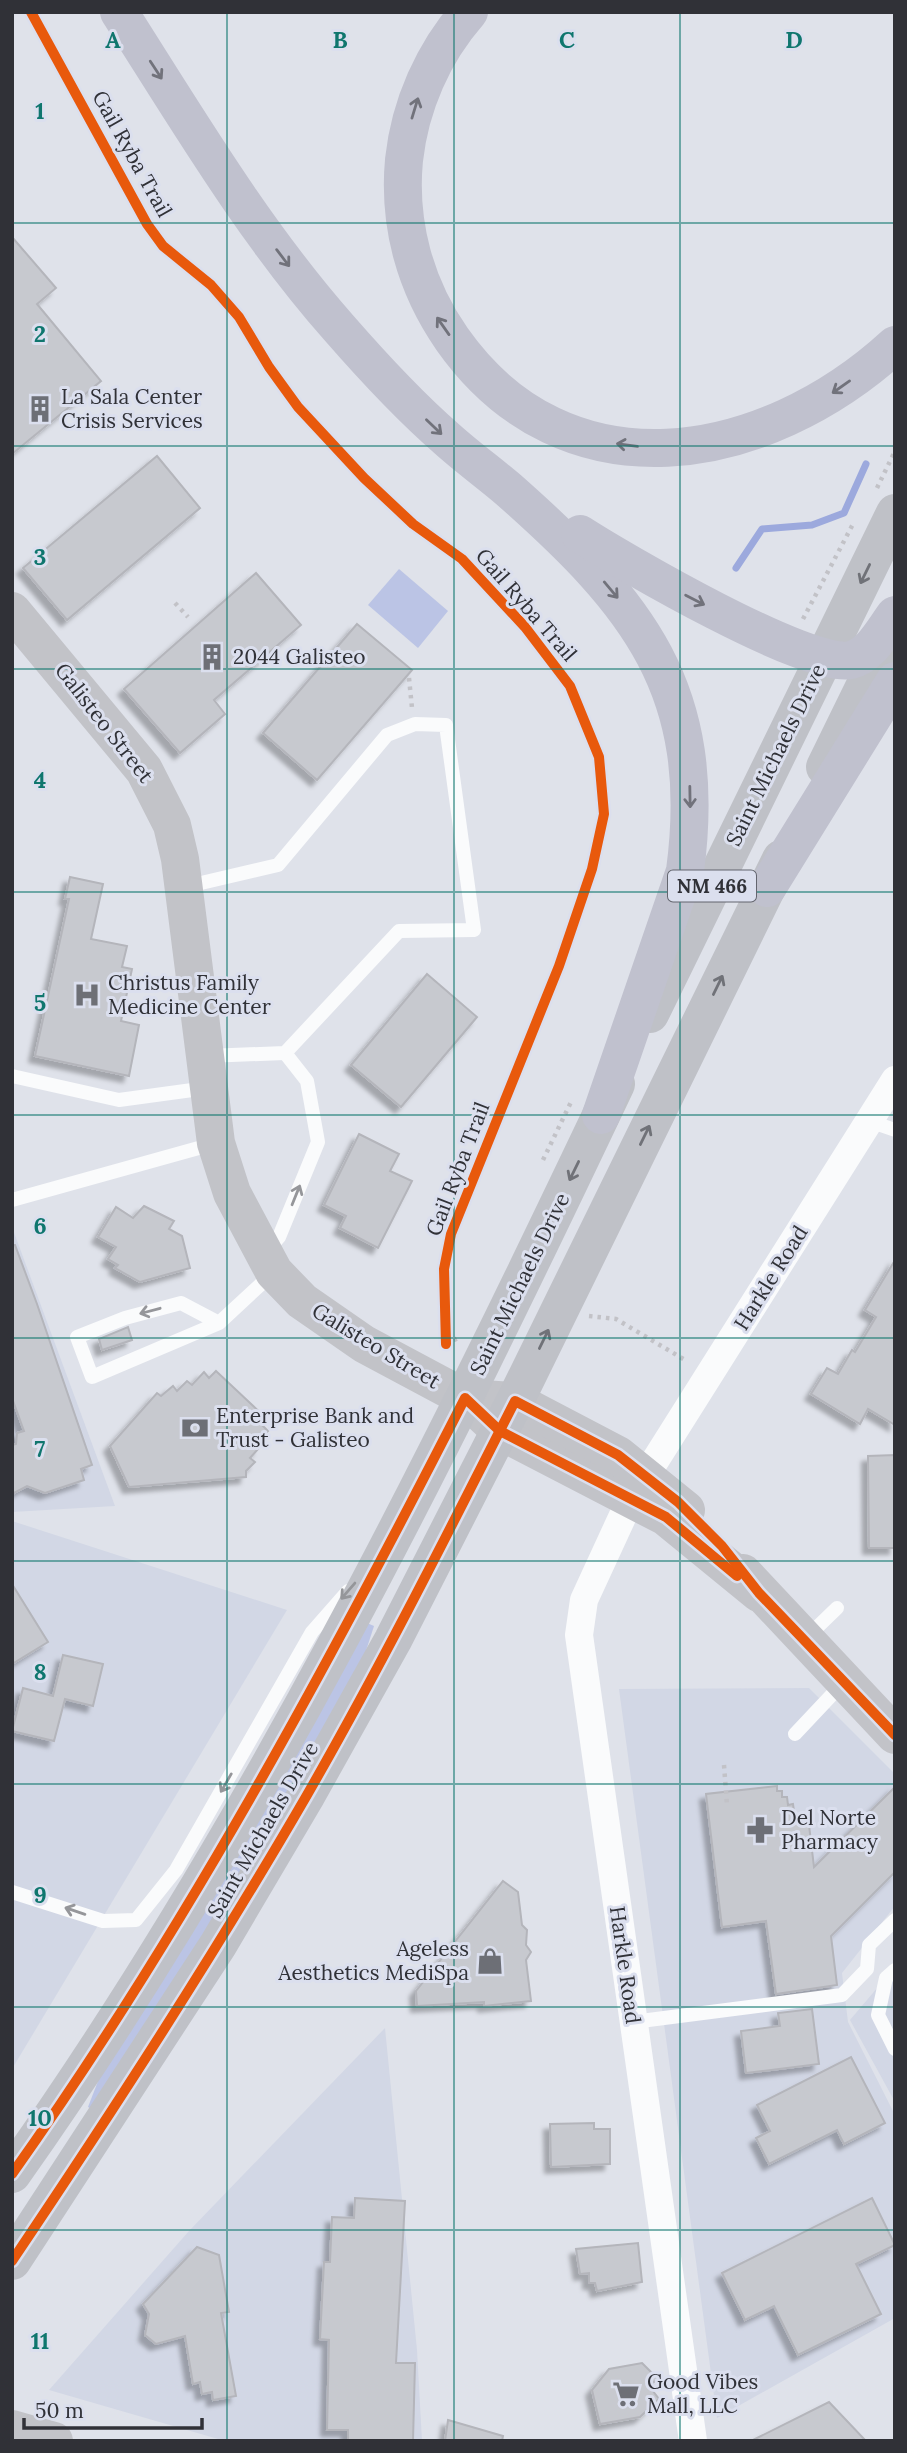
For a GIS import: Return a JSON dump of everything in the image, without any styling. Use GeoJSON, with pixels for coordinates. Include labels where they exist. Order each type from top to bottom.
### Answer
{"type":"FeatureCollection","features":[{"type":"Feature","properties":{"kind":"highway"},"geometry":{"type":"LineString","coordinates":[[119,12],[248,213],[336,326],[413,407],[510,491],[601,578],[627,608],[663,668],[677,705],[686,744],[691,829],[685,871],[588,1106]]}},
{"type":"Feature","properties":{"kind":"highway"},"geometry":{"type":"LineString","coordinates":[[469,12],[443,45],[413,113],[402,176],[403,208],[414,265],[433,312],[470,364],[509,400],[539,419],[601,441],[640,447],[705,446],[780,423],[819,402],[877,362],[895,345]]}},
{"type":"Feature","properties":{"kind":"highway"},"geometry":{"type":"LineString","coordinates":[[510,491],[655,579],[731,618],[823,658],[838,662],[865,653],[895,615]]}},
{"type":"Feature","properties":{"kind":"highway"},"geometry":{"type":"LineString","coordinates":[[767,888],[895,681]]}},
{"type":"Feature","properties":{"kind":"main road","name":"Saint Michaels Drive"},"geometry":{"type":"LineString","coordinates":[[12,2174],[63,2103],[178,1921],[245,1807],[393,1540],[465,1398],[588,1106],[823,658],[895,513]]}},
{"type":"Feature","properties":{"kind":"main road","name":"Saint Michaels Drive"},"geometry":{"type":"LineString","coordinates":[[12,2261],[218,1945],[307,1794],[405,1617],[507,1416],[895,623]]}},
{"type":"Feature","properties":{"kind":"street","name":"Galisteo Street"},"geometry":{"type":"LineString","coordinates":[[12,611],[127,747],[150,780],[172,825],[180,859],[216,1143],[232,1193],[269,1263],[302,1301],[364,1344],[638,1486],[722,1546],[759,1593],[895,1735]]}},
{"type":"Feature","properties":{"kind":"street","name":"Harkle Road"},"geometry":{"type":"LineString","coordinates":[[693,2441],[579,1635],[584,1600],[638,1486],[882,1126],[895,1080]]}},
{"type":"Feature","properties":{"kind":"street"},"geometry":{"type":"LineString","coordinates":[[12,2429],[54,2441]]}},
{"type":"Feature","properties":{"kind":"lane"},"geometry":{"type":"LineString","coordinates":[[12,1076],[119,1100],[205,1072],[285,1053],[399,931],[474,930],[446,725],[415,724],[387,735],[278,866],[183,887]]}},
{"type":"Feature","properties":{"kind":"lane"},"geometry":{"type":"LineString","coordinates":[[219,1323],[181,1303],[77,1337],[92,1377],[219,1323],[269,1263],[317,1142],[307,1081],[285,1053]]}},
{"type":"Feature","properties":{"kind":"lane"},"geometry":{"type":"LineString","coordinates":[[12,1200],[216,1143]]}},
{"type":"Feature","properties":{"kind":"lane"},"geometry":{"type":"LineString","coordinates":[[12,1892],[103,1921],[136,1920],[176,1870],[312,1632],[393,1540]]}},
{"type":"Feature","properties":{"kind":"lane"},"geometry":{"type":"LineString","coordinates":[[803,1640],[837,1608]]}},
{"type":"Feature","properties":{"kind":"lane"},"geometry":{"type":"LineString","coordinates":[[795,1734],[844,1682]]}},
{"type":"Feature","properties":{"kind":"lane"},"geometry":{"type":"LineString","coordinates":[[633,2022],[842,1995],[867,1969],[869,1945],[895,1920]]}},
{"type":"Feature","properties":{"kind":"lane"},"geometry":{"type":"LineString","coordinates":[[895,1970],[886,1978],[877,2015],[895,2049]]}},
{"type":"Feature","properties":{"kind":"path"},"geometry":{"type":"LineString","coordinates":[[175,603],[188,618]]}},
{"type":"Feature","properties":{"kind":"path"},"geometry":{"type":"LineString","coordinates":[[409,678],[411,694]]}},
{"type":"Feature","properties":{"kind":"path"},"geometry":{"type":"LineString","coordinates":[[538,1170],[556,1126],[588,1106]]}},
{"type":"Feature","properties":{"kind":"path"},"geometry":{"type":"LineString","coordinates":[[588,1315],[616,1320],[685,1360]]}},
{"type":"Feature","properties":{"kind":"path"},"geometry":{"type":"LineString","coordinates":[[446,1331],[446,1344],[458,1339],[463,1330]]}},
{"type":"Feature","properties":{"kind":"path"},"geometry":{"type":"LineString","coordinates":[[724,1765],[727,1805]]}},
{"type":"Feature","properties":{"kind":"shaded area"},"geometry":{"type":"Polygon","coordinates":[[[399,569],[448,611],[418,648],[368,605],[399,569]]]}},
{"type":"Feature","properties":{"kind":"shaded area"},"geometry":{"type":"Polygon","coordinates":[[[12,1227],[115,1506],[12,1512],[12,1227]]]}},
{"type":"Feature","properties":{"kind":"shaded area"},"geometry":{"type":"Polygon","coordinates":[[[12,1521],[287,1610],[12,2069],[12,1521]]]}},
{"type":"Feature","properties":{"kind":"shaded area"},"geometry":{"type":"Polygon","coordinates":[[[367,1623],[374,1626],[364,1657],[191,1959],[95,2111],[88,2107],[100,2076],[367,1623]]]}},
{"type":"Feature","properties":{"kind":"shaded area"},"geometry":{"type":"Polygon","coordinates":[[[809,1688],[895,1774],[895,1906],[842,1973],[848,2022],[895,2115],[895,2318],[717,2418],[619,1689],[809,1688]]]}},
{"type":"Feature","properties":{"kind":"shaded area"},"geometry":{"type":"Polygon","coordinates":[[[895,1967],[895,2102],[850,2020],[895,1967]]]}},
{"type":"Feature","properties":{"kind":"shaded area"},"geometry":{"type":"Polygon","coordinates":[[[385,2028],[417,2350],[422,2441],[225,2441],[49,2390],[189,2231],[385,2028]]]}},
{"type":"Feature","properties":{"kind":"building","name":"La Sala Center Crisis Services"},"geometry":{"type":"Polygon","coordinates":[[[12,237],[56,288],[37,304],[101,381],[12,454],[12,237]]]}},
{"type":"Feature","properties":{"kind":"building"},"geometry":{"type":"Polygon","coordinates":[[[157,456],[200,508],[67,620],[23,568],[157,456]]]}},
{"type":"Feature","properties":{"kind":"building","name":"2044 Galisteo"},"geometry":{"type":"Polygon","coordinates":[[[256,573],[301,625],[214,700],[225,714],[180,753],[124,689],[256,573]]]}},
{"type":"Feature","properties":{"kind":"building"},"geometry":{"type":"Polygon","coordinates":[[[357,624],[412,670],[317,780],[263,733],[357,624]]]}},
{"type":"Feature","properties":{"kind":"building","name":"Christus Family Medicine Center"},"geometry":{"type":"Polygon","coordinates":[[[70,877],[103,884],[91,939],[127,946],[122,967],[132,969],[121,1021],[139,1025],[129,1076],[35,1056],[69,899],[65,899],[70,877]]]}},
{"type":"Feature","properties":{"kind":"building"},"geometry":{"type":"Polygon","coordinates":[[[427,974],[477,1017],[401,1107],[351,1065],[427,974]]]}},
{"type":"Feature","properties":{"kind":"building"},"geometry":{"type":"Polygon","coordinates":[[[359,1134],[399,1154],[390,1171],[412,1181],[378,1248],[340,1228],[346,1216],[324,1205],[359,1134]]]}},
{"type":"Feature","properties":{"kind":"building"},"geometry":{"type":"Polygon","coordinates":[[[144,1206],[174,1221],[169,1229],[182,1236],[190,1268],[140,1282],[115,1268],[118,1265],[108,1259],[116,1247],[98,1237],[116,1207],[133,1218],[144,1206]]]}},
{"type":"Feature","properties":{"kind":"building"},"geometry":{"type":"Polygon","coordinates":[[[12,1245],[15,1245],[37,1304],[92,1465],[81,1469],[84,1480],[45,1493],[27,1486],[12,1494],[12,1445],[16,1444],[17,1433],[24,1431],[12,1398],[12,1245]]]}},
{"type":"Feature","properties":{"kind":"building"},"geometry":{"type":"Polygon","coordinates":[[[895,1260],[895,1425],[868,1409],[860,1424],[811,1394],[827,1368],[838,1374],[852,1350],[855,1352],[876,1317],[865,1310],[895,1260]]]}},
{"type":"Feature","properties":{"kind":"building"},"geometry":{"type":"Polygon","coordinates":[[[128,1327],[132,1340],[102,1350],[99,1339],[128,1327]]]}},
{"type":"Feature","properties":{"kind":"building","name":"Enterprise Bank and Trust - Galisteo"},"geometry":{"type":"Polygon","coordinates":[[[216,1371],[266,1418],[262,1425],[268,1431],[255,1445],[259,1448],[250,1458],[255,1462],[246,1471],[246,1477],[129,1487],[110,1446],[157,1393],[161,1396],[173,1386],[177,1391],[187,1381],[192,1385],[204,1372],[209,1378],[216,1371]]]}},
{"type":"Feature","properties":{"kind":"building"},"geometry":{"type":"Polygon","coordinates":[[[895,1455],[895,1548],[869,1548],[868,1456],[895,1455]]]}},
{"type":"Feature","properties":{"kind":"building"},"geometry":{"type":"Polygon","coordinates":[[[12,1584],[48,1642],[12,1664],[12,1584]]]}},
{"type":"Feature","properties":{"kind":"building"},"geometry":{"type":"Polygon","coordinates":[[[63,1655],[103,1664],[93,1706],[65,1699],[54,1741],[12,1731],[23,1688],[53,1696],[63,1655]]]}},
{"type":"Feature","properties":{"kind":"building"},"geometry":{"type":"Polygon","coordinates":[[[777,1786],[777,1791],[782,1791],[782,1797],[787,1797],[788,1805],[793,1804],[795,1819],[800,1819],[800,1826],[809,1825],[814,1867],[895,1787],[895,1872],[831,1936],[837,1985],[776,1994],[766,1921],[722,1927],[706,1794],[777,1786]]]}},
{"type":"Feature","properties":{"kind":"building"},"geometry":{"type":"Polygon","coordinates":[[[503,1881],[518,1892],[522,1925],[527,1930],[526,1945],[531,1952],[526,1960],[531,2001],[484,2006],[484,2002],[417,2006],[416,1991],[503,1881]]]}},
{"type":"Feature","properties":{"kind":"building"},"geometry":{"type":"Polygon","coordinates":[[[812,2009],[819,2064],[746,2073],[741,2031],[780,2026],[778,2013],[812,2009]]]}},
{"type":"Feature","properties":{"kind":"building"},"geometry":{"type":"Polygon","coordinates":[[[851,2057],[885,2123],[844,2144],[837,2130],[769,2164],[756,2138],[770,2131],[757,2105],[851,2057]]]}},
{"type":"Feature","properties":{"kind":"building"},"geometry":{"type":"Polygon","coordinates":[[[594,2123],[594,2129],[610,2129],[610,2164],[551,2167],[550,2124],[594,2123]]]}},
{"type":"Feature","properties":{"kind":"building"},"geometry":{"type":"Polygon","coordinates":[[[355,2198],[405,2201],[396,2363],[415,2363],[413,2441],[348,2441],[348,2430],[327,2430],[329,2340],[320,2339],[324,2262],[330,2262],[332,2217],[354,2218],[355,2198]]]}},
{"type":"Feature","properties":{"kind":"building"},"geometry":{"type":"Polygon","coordinates":[[[872,2198],[895,2245],[856,2264],[881,2314],[798,2355],[774,2306],[745,2320],[722,2273],[872,2198]]]}},
{"type":"Feature","properties":{"kind":"building"},"geometry":{"type":"Polygon","coordinates":[[[638,2243],[642,2282],[597,2291],[595,2283],[589,2283],[589,2273],[580,2274],[576,2249],[638,2243]]]}},
{"type":"Feature","properties":{"kind":"building"},"geometry":{"type":"Polygon","coordinates":[[[197,2247],[219,2255],[229,2312],[221,2313],[236,2396],[213,2400],[212,2392],[202,2394],[200,2382],[193,2384],[185,2336],[156,2344],[145,2335],[149,2314],[143,2304],[197,2247]]]}},
{"type":"Feature","properties":{"kind":"building"},"geometry":{"type":"Polygon","coordinates":[[[642,2363],[658,2379],[649,2386],[659,2399],[640,2417],[600,2424],[592,2390],[609,2369],[642,2363]]]}},
{"type":"Feature","properties":{"kind":"building"},"geometry":{"type":"Polygon","coordinates":[[[829,2402],[866,2441],[751,2441],[829,2402]]]}},
{"type":"Feature","properties":{"kind":"building"},"geometry":{"type":"Polygon","coordinates":[[[448,2420],[503,2436],[502,2441],[445,2441],[448,2420]]]}},
{"type":"Feature","properties":{"kind":"waterway"},"geometry":{"type":"LineString","coordinates":[[736,568],[762,529],[812,525],[844,513],[866,464]]}},
{"type":"Feature","properties":{"kind":"cycle path","name":"Gail Ryba Trail"},"geometry":{"type":"LineString","coordinates":[[31,12],[147,224],[163,246],[211,285],[239,317],[269,367],[298,407],[364,478],[413,524],[462,559],[525,627],[570,686],[599,757],[604,814],[592,869],[559,966],[451,1234],[444,1269],[446,1344]]}},
{"type":"Feature","properties":{"kind":"cycle path"},"geometry":{"type":"LineString","coordinates":[[12,2174],[137,1987],[253,1794],[308,1696],[465,1398],[500,1431],[666,1517],[737,1576]]}},
{"type":"Feature","properties":{"kind":"cycle path"},"geometry":{"type":"LineString","coordinates":[[12,2261],[164,2030],[307,1795],[388,1648],[515,1401],[618,1455],[678,1502],[722,1546],[759,1593],[895,1735]]}},
{"type":"Feature","properties":{"kind":"place","name":"La Sala Center Crisis Services"},"geometry":{"type":"Point","coordinates":[40,409]}},
{"type":"Feature","properties":{"kind":"place","name":"2044 Galisteo"},"geometry":{"type":"Point","coordinates":[212,657]}},
{"type":"Feature","properties":{"kind":"place","name":"Christus Family Medicine Center"},"geometry":{"type":"Point","coordinates":[87,995]}},
{"type":"Feature","properties":{"kind":"place","name":"Enterprise Bank and Trust - Galisteo"},"geometry":{"type":"Point","coordinates":[195,1428]}},
{"type":"Feature","properties":{"kind":"place","name":"Del Norte Pharmacy"},"geometry":{"type":"Point","coordinates":[760,1830]}},
{"type":"Feature","properties":{"kind":"place","name":"Ageless Aesthetics MediSpa"},"geometry":{"type":"Point","coordinates":[490,1961]}},
{"type":"Feature","properties":{"kind":"place","name":"Good Vibes Mall, LLC"},"geometry":{"type":"Point","coordinates":[626,2394]}}]}
